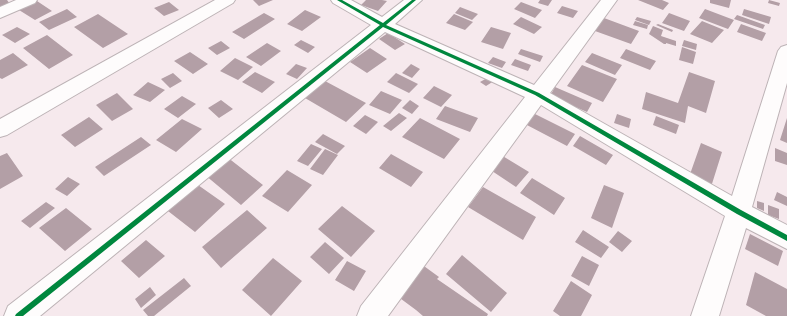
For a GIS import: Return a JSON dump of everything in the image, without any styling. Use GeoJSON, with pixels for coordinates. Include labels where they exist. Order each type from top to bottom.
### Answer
{"type":"FeatureCollection","features":[{"type":"Feature","properties":{"kind":"street"},"geometry":{"type":"LineString","coordinates":[[0,13],[29,0]]}},
{"type":"Feature","properties":{"kind":"street"},"geometry":{"type":"LineString","coordinates":[[0,129],[227,0]]}},
{"type":"Feature","properties":{"kind":"street"},"geometry":{"type":"LineString","coordinates":[[339,0],[382,25],[537,94],[739,212],[787,238]]}},
{"type":"Feature","properties":{"kind":"street"},"geometry":{"type":"LineString","coordinates":[[18,316],[414,0]]}},
{"type":"Feature","properties":{"kind":"street"},"geometry":{"type":"LineString","coordinates":[[371,316],[609,0]]}},
{"type":"Feature","properties":{"kind":"street"},"geometry":{"type":"LineString","coordinates":[[705,316],[739,212],[787,51]]}},
{"type":"Feature","properties":{"kind":"building"},"geometry":{"type":"Polygon","coordinates":[[[0,0],[7,0],[10,4],[0,7],[0,0]]]}},
{"type":"Feature","properties":{"kind":"building"},"geometry":{"type":"Polygon","coordinates":[[[253,0],[273,0],[259,6],[253,0]]]}},
{"type":"Feature","properties":{"kind":"building"},"geometry":{"type":"Polygon","coordinates":[[[366,0],[387,1],[378,11],[361,5],[366,0]]]}},
{"type":"Feature","properties":{"kind":"building"},"geometry":{"type":"Polygon","coordinates":[[[540,0],[552,0],[548,6],[538,3],[540,0]]]}},
{"type":"Feature","properties":{"kind":"building"},"geometry":{"type":"Polygon","coordinates":[[[638,0],[662,0],[669,3],[663,10],[638,0]]]}},
{"type":"Feature","properties":{"kind":"building"},"geometry":{"type":"Polygon","coordinates":[[[710,0],[731,0],[729,8],[710,3],[710,0]]]}},
{"type":"Feature","properties":{"kind":"building"},"geometry":{"type":"Polygon","coordinates":[[[769,0],[780,3],[779,6],[768,3],[769,0]]]}},
{"type":"Feature","properties":{"kind":"building"},"geometry":{"type":"Polygon","coordinates":[[[37,1],[52,11],[35,20],[19,10],[37,1]]]}},
{"type":"Feature","properties":{"kind":"building"},"geometry":{"type":"Polygon","coordinates":[[[169,2],[179,10],[164,16],[154,8],[169,2]]]}},
{"type":"Feature","properties":{"kind":"building"},"geometry":{"type":"Polygon","coordinates":[[[521,2],[542,10],[535,18],[514,9],[521,2]]]}},
{"type":"Feature","properties":{"kind":"building"},"geometry":{"type":"Polygon","coordinates":[[[562,6],[578,11],[573,18],[557,13],[562,6]]]}},
{"type":"Feature","properties":{"kind":"building"},"geometry":{"type":"Polygon","coordinates":[[[460,7],[478,14],[472,20],[455,13],[460,7]]]}},
{"type":"Feature","properties":{"kind":"building"},"geometry":{"type":"Polygon","coordinates":[[[67,9],[77,17],[49,30],[39,22],[67,9]]]}},
{"type":"Feature","properties":{"kind":"building"},"geometry":{"type":"Polygon","coordinates":[[[705,9],[734,20],[728,29],[699,18],[705,9]]]}},
{"type":"Feature","properties":{"kind":"building"},"geometry":{"type":"Polygon","coordinates":[[[744,9],[771,17],[769,24],[742,15],[744,9]]]}},
{"type":"Feature","properties":{"kind":"building"},"geometry":{"type":"Polygon","coordinates":[[[305,10],[321,17],[302,31],[287,24],[305,10]]]}},
{"type":"Feature","properties":{"kind":"building"},"geometry":{"type":"Polygon","coordinates":[[[264,13],[275,19],[244,39],[232,32],[264,13]]]}},
{"type":"Feature","properties":{"kind":"building"},"geometry":{"type":"Polygon","coordinates":[[[669,13],[690,21],[684,31],[662,23],[669,13]]]}},
{"type":"Feature","properties":{"kind":"building"},"geometry":{"type":"Polygon","coordinates":[[[98,14],[128,34],[103,48],[74,27],[98,14]]]}},
{"type":"Feature","properties":{"kind":"building"},"geometry":{"type":"Polygon","coordinates":[[[454,14],[473,22],[465,30],[446,23],[454,14]]]}},
{"type":"Feature","properties":{"kind":"building"},"geometry":{"type":"Polygon","coordinates":[[[737,15],[765,25],[763,29],[734,19],[737,15]]]}},
{"type":"Feature","properties":{"kind":"building"},"geometry":{"type":"Polygon","coordinates":[[[521,17],[542,27],[534,34],[513,24],[521,17]]]}},
{"type":"Feature","properties":{"kind":"building"},"geometry":{"type":"Polygon","coordinates":[[[637,17],[651,21],[649,25],[635,20],[637,17]]]}},
{"type":"Feature","properties":{"kind":"building"},"geometry":{"type":"Polygon","coordinates":[[[604,18],[639,31],[631,44],[595,31],[604,18]]]}},
{"type":"Feature","properties":{"kind":"building"},"geometry":{"type":"Polygon","coordinates":[[[635,21],[648,25],[647,29],[633,25],[635,21]]]}},
{"type":"Feature","properties":{"kind":"building"},"geometry":{"type":"Polygon","coordinates":[[[702,21],[724,30],[712,43],[690,34],[702,21]]]}},
{"type":"Feature","properties":{"kind":"building"},"geometry":{"type":"Polygon","coordinates":[[[658,24],[673,30],[672,32],[656,25],[658,24]]]}},
{"type":"Feature","properties":{"kind":"building"},"geometry":{"type":"Polygon","coordinates":[[[741,24],[766,33],[762,41],[737,32],[741,24]]]}},
{"type":"Feature","properties":{"kind":"building"},"geometry":{"type":"Polygon","coordinates":[[[653,26],[663,30],[661,36],[676,41],[676,46],[666,43],[664,44],[649,34],[653,26]]]}},
{"type":"Feature","properties":{"kind":"building"},"geometry":{"type":"Polygon","coordinates":[[[17,27],[30,34],[15,43],[2,35],[17,27]]]}},
{"type":"Feature","properties":{"kind":"building"},"geometry":{"type":"Polygon","coordinates":[[[491,27],[511,33],[503,49],[481,42],[491,27]]]}},
{"type":"Feature","properties":{"kind":"building"},"geometry":{"type":"Polygon","coordinates":[[[388,33],[405,44],[395,50],[379,39],[388,33]]]}},
{"type":"Feature","properties":{"kind":"building"},"geometry":{"type":"Polygon","coordinates":[[[47,35],[73,55],[49,69],[23,48],[47,35]]]}},
{"type":"Feature","properties":{"kind":"building"},"geometry":{"type":"Polygon","coordinates":[[[301,40],[315,47],[308,53],[294,45],[301,40]]]}},
{"type":"Feature","properties":{"kind":"building"},"geometry":{"type":"Polygon","coordinates":[[[684,40],[697,44],[696,50],[682,46],[684,40]]]}},
{"type":"Feature","properties":{"kind":"building"},"geometry":{"type":"Polygon","coordinates":[[[221,41],[230,48],[217,55],[208,48],[221,41]]]}},
{"type":"Feature","properties":{"kind":"building"},"geometry":{"type":"Polygon","coordinates":[[[267,43],[281,51],[261,66],[246,57],[267,43]]]}},
{"type":"Feature","properties":{"kind":"building"},"geometry":{"type":"Polygon","coordinates":[[[682,47],[696,52],[693,64],[679,60],[682,47]]]}},
{"type":"Feature","properties":{"kind":"building"},"geometry":{"type":"Polygon","coordinates":[[[370,48],[387,59],[367,73],[350,62],[370,48]]]}},
{"type":"Feature","properties":{"kind":"building"},"geometry":{"type":"Polygon","coordinates":[[[521,49],[543,56],[540,62],[518,54],[521,49]]]}},
{"type":"Feature","properties":{"kind":"building"},"geometry":{"type":"Polygon","coordinates":[[[626,49],[656,61],[650,70],[620,58],[626,49]]]}},
{"type":"Feature","properties":{"kind":"building"},"geometry":{"type":"Polygon","coordinates":[[[190,52],[208,64],[193,74],[174,61],[190,52]]]}},
{"type":"Feature","properties":{"kind":"building"},"geometry":{"type":"Polygon","coordinates":[[[13,53],[28,65],[2,79],[0,78],[0,60],[13,53]]]}},
{"type":"Feature","properties":{"kind":"building"},"geometry":{"type":"Polygon","coordinates":[[[592,53],[622,65],[615,75],[585,62],[592,53]]]}},
{"type":"Feature","properties":{"kind":"building"},"geometry":{"type":"Polygon","coordinates":[[[493,57],[506,62],[502,68],[488,63],[493,57]]]}},
{"type":"Feature","properties":{"kind":"building"},"geometry":{"type":"Polygon","coordinates":[[[235,58],[253,67],[238,80],[220,71],[235,58]]]}},
{"type":"Feature","properties":{"kind":"building"},"geometry":{"type":"Polygon","coordinates":[[[515,59],[531,65],[528,71],[511,65],[515,59]]]}},
{"type":"Feature","properties":{"kind":"building"},"geometry":{"type":"Polygon","coordinates":[[[296,64],[307,68],[297,79],[286,74],[296,64]]]}},
{"type":"Feature","properties":{"kind":"building"},"geometry":{"type":"Polygon","coordinates":[[[411,64],[420,69],[412,78],[402,73],[411,64]]]}},
{"type":"Feature","properties":{"kind":"building"},"geometry":{"type":"Polygon","coordinates":[[[582,65],[617,79],[603,102],[567,86],[582,65]]]}},
{"type":"Feature","properties":{"kind":"building"},"geometry":{"type":"Polygon","coordinates":[[[255,72],[275,82],[262,93],[242,82],[255,72]]]}},
{"type":"Feature","properties":{"kind":"building"},"geometry":{"type":"Polygon","coordinates":[[[689,72],[715,81],[706,113],[688,106],[685,123],[642,109],[646,92],[678,103],[689,72]]]}},
{"type":"Feature","properties":{"kind":"building"},"geometry":{"type":"Polygon","coordinates":[[[173,73],[182,81],[170,88],[161,79],[173,73]]]}},
{"type":"Feature","properties":{"kind":"building"},"geometry":{"type":"Polygon","coordinates":[[[396,73],[418,84],[409,93],[387,82],[396,73]]]}},
{"type":"Feature","properties":{"kind":"building"},"geometry":{"type":"Polygon","coordinates":[[[489,77],[494,81],[486,86],[480,82],[489,77]]]}},
{"type":"Feature","properties":{"kind":"building"},"geometry":{"type":"Polygon","coordinates":[[[325,81],[366,103],[346,122],[305,98],[325,81]]]}},
{"type":"Feature","properties":{"kind":"building"},"geometry":{"type":"Polygon","coordinates":[[[148,82],[165,90],[150,102],[133,95],[148,82]]]}},
{"type":"Feature","properties":{"kind":"building"},"geometry":{"type":"Polygon","coordinates":[[[434,86],[452,95],[441,107],[423,98],[434,86]]]}},
{"type":"Feature","properties":{"kind":"building"},"geometry":{"type":"Polygon","coordinates":[[[555,87],[592,103],[587,112],[550,96],[555,87]]]}},
{"type":"Feature","properties":{"kind":"building"},"geometry":{"type":"Polygon","coordinates":[[[381,91],[402,100],[390,114],[369,105],[381,91]]]}},
{"type":"Feature","properties":{"kind":"building"},"geometry":{"type":"Polygon","coordinates":[[[117,93],[133,109],[112,121],[96,105],[117,93]]]}},
{"type":"Feature","properties":{"kind":"building"},"geometry":{"type":"Polygon","coordinates":[[[182,96],[196,104],[178,118],[164,109],[182,96]]]}},
{"type":"Feature","properties":{"kind":"building"},"geometry":{"type":"Polygon","coordinates":[[[221,100],[233,109],[219,118],[208,108],[221,100]]]}},
{"type":"Feature","properties":{"kind":"building"},"geometry":{"type":"Polygon","coordinates":[[[410,100],[419,106],[412,114],[402,108],[410,100]]]}},
{"type":"Feature","properties":{"kind":"building"},"geometry":{"type":"Polygon","coordinates":[[[445,106],[478,118],[470,132],[436,119],[445,106]]]}},
{"type":"Feature","properties":{"kind":"building"},"geometry":{"type":"Polygon","coordinates":[[[399,113],[407,118],[391,131],[383,126],[399,113]]]}},
{"type":"Feature","properties":{"kind":"building"},"geometry":{"type":"Polygon","coordinates":[[[533,113],[575,134],[567,146],[525,124],[533,113]]]}},
{"type":"Feature","properties":{"kind":"building"},"geometry":{"type":"Polygon","coordinates":[[[617,114],[631,119],[629,128],[614,123],[617,114]]]}},
{"type":"Feature","properties":{"kind":"building"},"geometry":{"type":"Polygon","coordinates":[[[365,115],[378,122],[366,134],[353,126],[365,115]]]}},
{"type":"Feature","properties":{"kind":"building"},"geometry":{"type":"Polygon","coordinates":[[[656,116],[679,125],[676,134],[653,125],[656,116]]]}},
{"type":"Feature","properties":{"kind":"building"},"geometry":{"type":"Polygon","coordinates":[[[89,117],[103,129],[75,147],[61,135],[89,117]]]}},
{"type":"Feature","properties":{"kind":"building"},"geometry":{"type":"Polygon","coordinates":[[[420,118],[460,139],[444,159],[402,137],[420,118]]]}},
{"type":"Feature","properties":{"kind":"building"},"geometry":{"type":"Polygon","coordinates":[[[787,118],[787,143],[780,140],[787,118]]]}},
{"type":"Feature","properties":{"kind":"building"},"geometry":{"type":"Polygon","coordinates":[[[182,119],[202,129],[176,152],[156,140],[182,119]]]}},
{"type":"Feature","properties":{"kind":"building"},"geometry":{"type":"Polygon","coordinates":[[[323,134],[345,146],[337,154],[315,142],[323,134]]]}},
{"type":"Feature","properties":{"kind":"building"},"geometry":{"type":"Polygon","coordinates":[[[580,136],[613,155],[606,165],[573,146],[580,136]]]}},
{"type":"Feature","properties":{"kind":"building"},"geometry":{"type":"Polygon","coordinates":[[[141,137],[151,145],[104,176],[95,167],[141,137]]]}},
{"type":"Feature","properties":{"kind":"building"},"geometry":{"type":"Polygon","coordinates":[[[701,143],[722,152],[711,187],[689,177],[701,143]]]}},
{"type":"Feature","properties":{"kind":"building"},"geometry":{"type":"Polygon","coordinates":[[[311,144],[322,149],[308,166],[297,161],[311,144]]]}},
{"type":"Feature","properties":{"kind":"building"},"geometry":{"type":"Polygon","coordinates":[[[775,148],[787,153],[787,165],[775,161],[775,148]]]}},
{"type":"Feature","properties":{"kind":"building"},"geometry":{"type":"Polygon","coordinates":[[[325,149],[338,155],[323,175],[310,169],[325,149]]]}},
{"type":"Feature","properties":{"kind":"building"},"geometry":{"type":"Polygon","coordinates":[[[7,153],[23,176],[0,189],[0,156],[7,153]]]}},
{"type":"Feature","properties":{"kind":"building"},"geometry":{"type":"Polygon","coordinates":[[[391,154],[423,172],[411,187],[379,168],[391,154]]]}},
{"type":"Feature","properties":{"kind":"building"},"geometry":{"type":"Polygon","coordinates":[[[501,155],[529,172],[516,187],[489,169],[501,155]]]}},
{"type":"Feature","properties":{"kind":"building"},"geometry":{"type":"Polygon","coordinates":[[[227,157],[263,185],[241,205],[205,175],[227,157]]]}},
{"type":"Feature","properties":{"kind":"building"},"geometry":{"type":"Polygon","coordinates":[[[287,170],[312,185],[288,212],[262,196],[287,170]]]}},
{"type":"Feature","properties":{"kind":"building"},"geometry":{"type":"Polygon","coordinates":[[[68,177],[80,184],[67,196],[55,189],[68,177]]]}},
{"type":"Feature","properties":{"kind":"building"},"geometry":{"type":"Polygon","coordinates":[[[532,178],[565,198],[554,215],[520,193],[532,178]]]}},
{"type":"Feature","properties":{"kind":"building"},"geometry":{"type":"Polygon","coordinates":[[[198,185],[225,204],[195,232],[168,211],[198,185]]]}},
{"type":"Feature","properties":{"kind":"building"},"geometry":{"type":"Polygon","coordinates":[[[604,185],[624,193],[612,228],[591,218],[604,185]]]}},
{"type":"Feature","properties":{"kind":"building"},"geometry":{"type":"Polygon","coordinates":[[[483,187],[536,217],[523,240],[468,207],[483,187]]]}},
{"type":"Feature","properties":{"kind":"building"},"geometry":{"type":"Polygon","coordinates":[[[777,192],[787,197],[787,206],[774,200],[777,192]]]}},
{"type":"Feature","properties":{"kind":"building"},"geometry":{"type":"Polygon","coordinates":[[[757,201],[764,203],[764,211],[757,208],[757,201]]]}},
{"type":"Feature","properties":{"kind":"building"},"geometry":{"type":"Polygon","coordinates":[[[46,202],[55,208],[30,228],[21,221],[46,202]]]}},
{"type":"Feature","properties":{"kind":"building"},"geometry":{"type":"Polygon","coordinates":[[[768,205],[779,209],[779,219],[768,215],[768,205]]]}},
{"type":"Feature","properties":{"kind":"building"},"geometry":{"type":"Polygon","coordinates":[[[342,206],[375,231],[351,257],[318,229],[342,206]]]}},
{"type":"Feature","properties":{"kind":"building"},"geometry":{"type":"Polygon","coordinates":[[[66,208],[92,229],[65,251],[39,228],[66,208]]]}},
{"type":"Feature","properties":{"kind":"building"},"geometry":{"type":"Polygon","coordinates":[[[247,210],[267,228],[221,268],[202,247],[247,210]]]}},
{"type":"Feature","properties":{"kind":"building"},"geometry":{"type":"Polygon","coordinates":[[[583,230],[609,247],[601,258],[575,242],[583,230]]]}},
{"type":"Feature","properties":{"kind":"building"},"geometry":{"type":"Polygon","coordinates":[[[618,231],[632,241],[622,252],[609,242],[618,231]]]}},
{"type":"Feature","properties":{"kind":"building"},"geometry":{"type":"Polygon","coordinates":[[[750,234],[783,251],[778,266],[745,249],[750,234]]]}},
{"type":"Feature","properties":{"kind":"building"},"geometry":{"type":"Polygon","coordinates":[[[146,240],[165,256],[139,278],[121,261],[146,240]]]}},
{"type":"Feature","properties":{"kind":"building"},"geometry":{"type":"Polygon","coordinates":[[[325,242],[344,258],[329,274],[310,257],[325,242]]]}},
{"type":"Feature","properties":{"kind":"building"},"geometry":{"type":"Polygon","coordinates":[[[462,255],[507,293],[491,312],[446,274],[462,255]]]}},
{"type":"Feature","properties":{"kind":"building"},"geometry":{"type":"Polygon","coordinates":[[[582,256],[599,265],[589,286],[571,276],[582,256]]]}},
{"type":"Feature","properties":{"kind":"building"},"geometry":{"type":"Polygon","coordinates":[[[273,258],[302,281],[271,316],[242,290],[273,258]]]}},
{"type":"Feature","properties":{"kind":"building"},"geometry":{"type":"Polygon","coordinates":[[[347,261],[366,271],[354,291],[335,280],[347,261]]]}},
{"type":"Feature","properties":{"kind":"building"},"geometry":{"type":"Polygon","coordinates":[[[417,261],[439,277],[437,279],[488,314],[487,316],[423,316],[393,293],[417,261]]]}},
{"type":"Feature","properties":{"kind":"building"},"geometry":{"type":"Polygon","coordinates":[[[755,272],[787,289],[787,316],[766,316],[746,305],[755,272]]]}},
{"type":"Feature","properties":{"kind":"building"},"geometry":{"type":"Polygon","coordinates":[[[184,278],[191,286],[154,316],[148,316],[143,310],[184,278]]]}},
{"type":"Feature","properties":{"kind":"building"},"geometry":{"type":"Polygon","coordinates":[[[571,281],[592,295],[581,316],[560,316],[553,311],[571,281]]]}},
{"type":"Feature","properties":{"kind":"building"},"geometry":{"type":"Polygon","coordinates":[[[150,287],[156,295],[141,308],[135,299],[150,287]]]}},
{"type":"Feature","properties":{"kind":"cycle path"},"geometry":{"type":"LineString","coordinates":[[339,0],[383,25],[537,94],[739,212],[787,238]]}},
{"type":"Feature","properties":{"kind":"cycle path"},"geometry":{"type":"LineString","coordinates":[[18,316],[414,0]]}}]}
